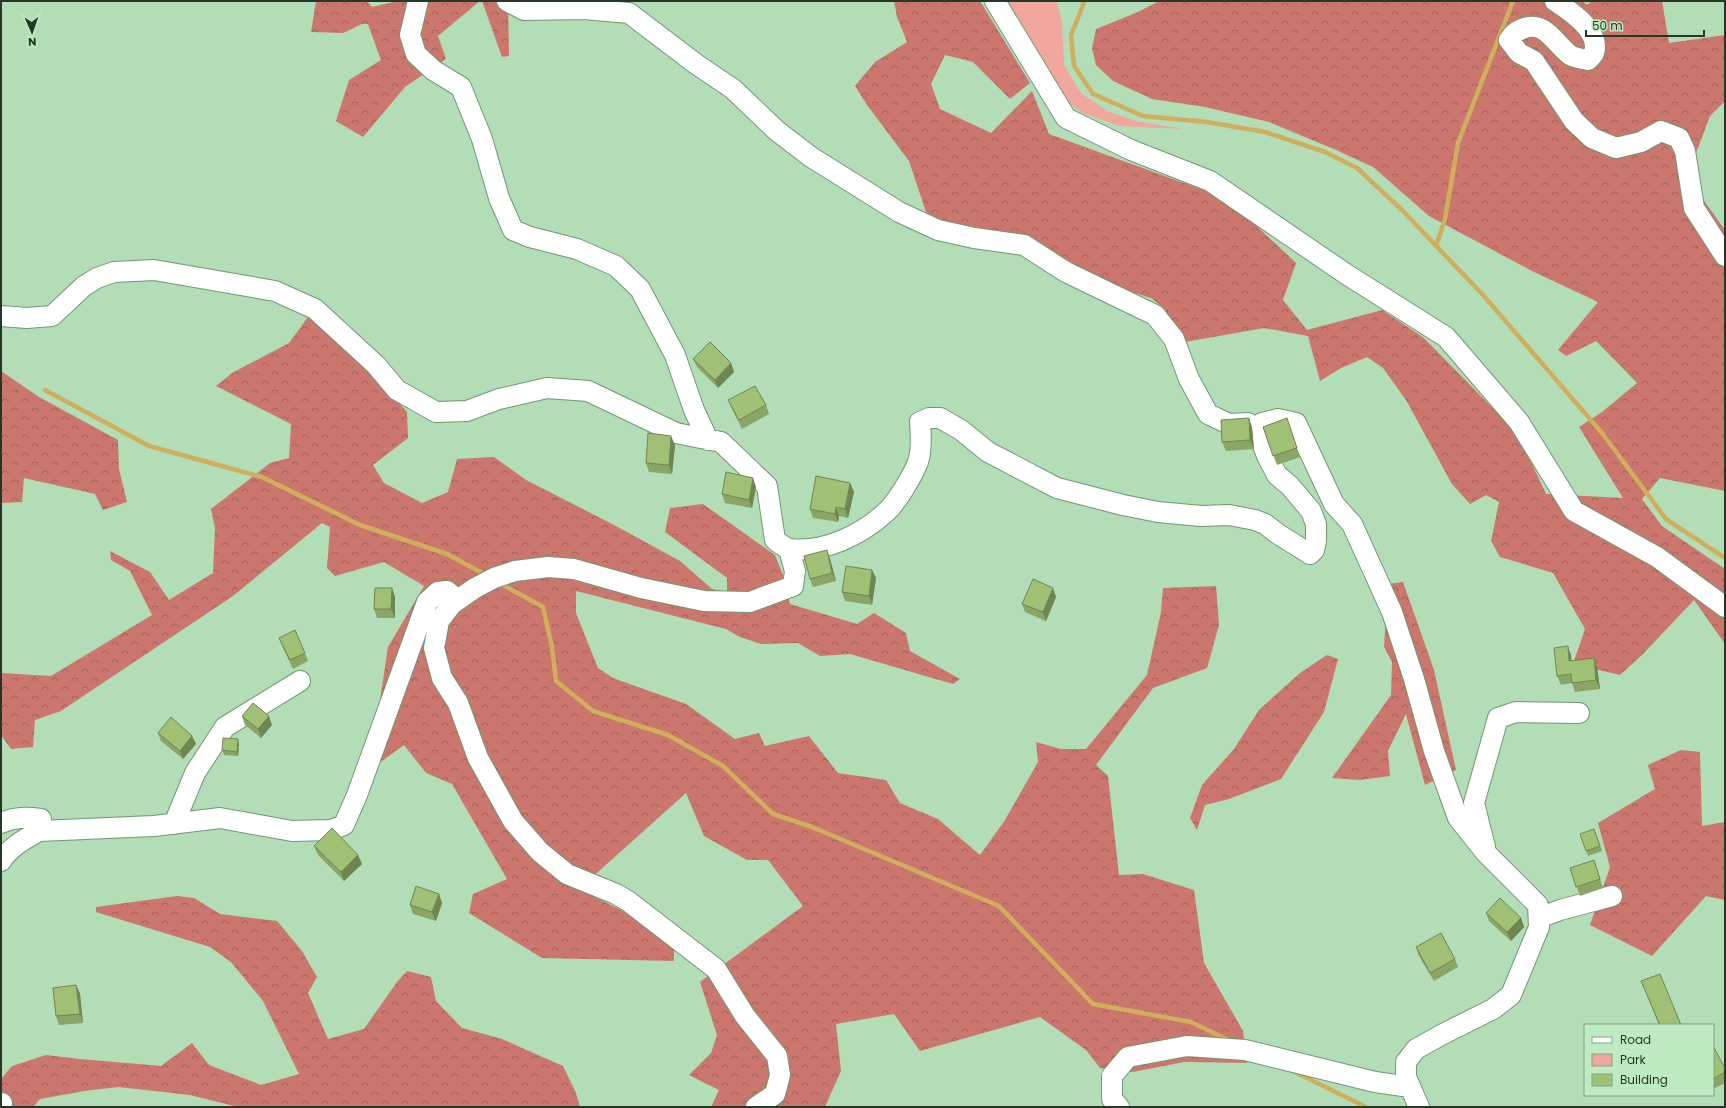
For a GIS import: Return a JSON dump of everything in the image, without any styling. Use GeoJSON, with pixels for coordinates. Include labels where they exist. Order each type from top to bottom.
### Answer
{"type":"FeatureCollection","features":[{"type":"Feature","properties":{"kind":"street"},"geometry":{"type":"LineString","coordinates":[[418,1],[410,35],[416,54],[433,70],[461,87],[482,139],[499,198],[513,230],[530,237],[577,249],[616,266],[640,289],[675,355],[694,410],[708,440]]}},
{"type":"Feature","properties":{"kind":"street"},"geometry":{"type":"LineString","coordinates":[[507,1],[524,10],[584,10],[629,13],[696,64],[733,89],[777,131],[811,157],[899,212],[938,230],[974,238],[1024,245],[1066,272],[1155,315],[1174,340],[1189,379],[1208,414],[1229,424],[1262,423],[1278,419],[1296,423],[1334,504],[1352,524],[1392,612],[1414,678],[1434,751],[1458,818],[1486,853],[1538,905],[1539,927],[1511,995],[1493,1009],[1416,1049],[1406,1062],[1406,1077],[1419,1107]]}},
{"type":"Feature","properties":{"kind":"street"},"geometry":{"type":"LineString","coordinates":[[995,1],[1066,118],[1131,150],[1210,181],[1346,274],[1446,337],[1519,422],[1574,511],[1657,557],[1725,607]]}},
{"type":"Feature","properties":{"kind":"street"},"geometry":{"type":"LineString","coordinates":[[1555,1],[1578,17],[1593,36],[1594,53],[1588,60],[1571,55],[1554,37],[1538,27],[1528,27],[1513,33],[1509,40],[1519,53],[1534,61],[1574,121],[1592,138],[1616,148],[1641,142],[1661,131],[1678,138],[1685,151],[1694,208],[1725,256]]}},
{"type":"Feature","properties":{"kind":"street"},"geometry":{"type":"LineString","coordinates":[[1,316],[27,318],[52,316],[84,286],[97,278],[114,272],[154,270],[275,291],[315,309],[376,365],[397,390],[436,412],[467,411],[500,399],[547,388],[588,390],[676,433],[721,442],[767,486],[775,540],[789,549],[808,549],[832,544],[860,532],[886,512],[901,493],[918,461],[921,436],[920,422],[929,418],[940,418],[961,430],[988,452],[1057,488],[1123,505],[1158,512],[1201,516],[1229,515],[1255,520],[1265,524],[1310,554],[1314,550],[1316,541],[1316,524],[1311,511],[1290,486],[1277,475],[1260,438],[1262,423]]}},
{"type":"Feature","properties":{"kind":"street"},"geometry":{"type":"LineString","coordinates":[[756,1107],[775,1094],[780,1075],[777,1056],[745,1016],[716,969],[628,901],[616,894],[567,874],[540,852],[513,821],[478,758],[458,703],[442,678],[434,648],[440,621],[452,604],[475,588],[494,578],[515,571],[548,567],[574,569],[640,588],[704,601],[750,602],[793,586],[794,571],[789,549]]}},
{"type":"Feature","properties":{"kind":"street"},"geometry":{"type":"LineString","coordinates":[[1,861],[7,852],[23,840],[39,831],[154,826],[220,818],[292,831],[331,830],[344,825],[357,795],[427,602],[438,592],[447,591],[458,600]]}},
{"type":"Feature","properties":{"kind":"street"},"geometry":{"type":"LineString","coordinates":[[174,824],[195,773],[225,727],[300,681]]}},
{"type":"Feature","properties":{"kind":"street"},"geometry":{"type":"LineString","coordinates":[[1486,853],[1474,803],[1498,718],[1516,712],[1580,713]]}},
{"type":"Feature","properties":{"kind":"street"},"geometry":{"type":"LineString","coordinates":[[1,823],[11,818],[28,817],[41,819],[39,831]]}},
{"type":"Feature","properties":{"kind":"street"},"geometry":{"type":"LineString","coordinates":[[1539,918],[1560,910],[1612,896]]}},
{"type":"Feature","properties":{"kind":"street"},"geometry":{"type":"LineString","coordinates":[[1118,1107],[1112,1098],[1112,1076],[1128,1057],[1187,1046],[1244,1050],[1376,1082],[1410,1087]]}},
{"type":"Feature","properties":{"kind":"green space"},"geometry":{"type":"Polygon","coordinates":[[[316,1],[367,1],[372,7],[398,1],[480,1],[438,36],[446,59],[405,87],[363,137],[336,121],[349,80],[381,60],[368,24],[362,24],[343,33],[311,32],[316,1]]]}},
{"type":"Feature","properties":{"kind":"green space"},"geometry":{"type":"Polygon","coordinates":[[[482,1],[508,1],[509,56],[502,57],[482,1]]]}},
{"type":"Feature","properties":{"kind":"green space"},"geometry":{"type":"Polygon","coordinates":[[[894,1],[980,1],[1030,83],[1010,99],[973,62],[945,55],[931,84],[940,109],[991,133],[1032,91],[1049,134],[1228,199],[1296,263],[1283,300],[1307,330],[1382,310],[1424,338],[1518,434],[1546,494],[1623,498],[1579,427],[1602,412],[1637,383],[1596,341],[1566,356],[1558,350],[1598,302],[1532,271],[1429,216],[1373,167],[1336,150],[1269,122],[1205,107],[1152,99],[1113,81],[1096,65],[1092,48],[1096,29],[1138,12],[1159,1],[1582,1],[1587,5],[1592,1],[1662,1],[1669,43],[1725,35],[1725,101],[1710,116],[1687,177],[1725,230],[1725,491],[1660,478],[1642,499],[1662,526],[1725,569],[1725,644],[1694,600],[1642,655],[1620,675],[1573,664],[1585,629],[1553,573],[1500,557],[1491,541],[1499,502],[1486,495],[1470,504],[1452,484],[1406,400],[1383,368],[1367,357],[1341,368],[1320,381],[1308,336],[1264,328],[1179,343],[1165,309],[1151,298],[1102,283],[1022,237],[928,218],[909,161],[867,105],[855,86],[875,62],[907,42],[897,17],[894,1]]]}},
{"type":"Feature","properties":{"kind":"green space"},"geometry":{"type":"Polygon","coordinates":[[[1006,1],[1057,1],[1062,23],[1064,65],[1081,93],[1107,111],[1136,121],[1183,129],[1119,126],[1083,113],[1059,96],[1006,1]]]}},
{"type":"Feature","properties":{"kind":"green space"},"geometry":{"type":"Polygon","coordinates":[[[308,317],[367,366],[407,412],[408,438],[373,465],[384,483],[422,503],[448,492],[457,459],[494,457],[526,480],[680,561],[712,589],[727,592],[727,578],[665,532],[670,508],[703,504],[775,555],[783,575],[790,604],[857,624],[874,613],[906,633],[910,651],[960,679],[953,684],[850,654],[820,656],[798,643],[761,644],[740,637],[726,629],[576,591],[576,613],[598,668],[613,678],[686,704],[735,739],[759,733],[765,746],[809,736],[838,773],[886,780],[900,803],[938,819],[980,855],[1005,820],[1038,762],[1036,742],[1061,749],[1086,749],[1147,675],[1161,612],[1163,588],[1216,586],[1219,625],[1207,668],[1153,688],[1096,765],[1108,776],[1119,875],[1143,874],[1194,890],[1204,963],[1243,1031],[1247,1063],[1184,1062],[1133,1072],[1100,1068],[1086,1050],[1040,1017],[920,1051],[894,1014],[836,1024],[841,1071],[825,1107],[711,1107],[719,1090],[689,1075],[711,1053],[717,1035],[700,982],[803,906],[768,860],[747,860],[704,836],[686,793],[579,889],[623,911],[674,946],[674,961],[542,958],[469,913],[473,894],[507,879],[452,784],[426,773],[404,745],[372,768],[377,720],[388,647],[424,586],[384,562],[335,576],[327,568],[330,527],[322,523],[233,596],[61,711],[35,720],[33,747],[11,749],[1,735],[1,673],[51,676],[152,615],[130,571],[111,560],[110,551],[150,572],[169,600],[213,573],[215,528],[211,509],[270,463],[289,458],[291,424],[216,386],[232,373],[289,343],[308,317]]]}},
{"type":"Feature","properties":{"kind":"green space"},"geometry":{"type":"Polygon","coordinates":[[[1,371],[39,397],[118,440],[119,469],[127,502],[103,510],[95,494],[24,478],[22,502],[1,503],[1,371]]]}},
{"type":"Feature","properties":{"kind":"green space"},"geometry":{"type":"Polygon","coordinates":[[[1403,582],[1434,670],[1456,770],[1425,785],[1406,714],[1388,751],[1390,776],[1360,780],[1332,778],[1391,695],[1392,662],[1384,647],[1388,584],[1403,582]]]}},
{"type":"Feature","properties":{"kind":"green space"},"geometry":{"type":"Polygon","coordinates":[[[1327,655],[1338,659],[1324,712],[1281,779],[1229,799],[1205,805],[1197,830],[1190,818],[1202,785],[1234,749],[1259,710],[1300,673],[1327,655]]]}},
{"type":"Feature","properties":{"kind":"green space"},"geometry":{"type":"Polygon","coordinates":[[[1681,750],[1700,752],[1702,826],[1725,822],[1725,900],[1706,896],[1652,956],[1590,925],[1610,867],[1598,823],[1655,789],[1648,765],[1681,750]]]}},
{"type":"Feature","properties":{"kind":"green space"},"geometry":{"type":"Polygon","coordinates":[[[177,896],[194,898],[220,914],[277,921],[302,951],[317,977],[308,993],[328,1039],[364,1029],[397,982],[407,971],[431,977],[436,1001],[462,1028],[502,1039],[563,1066],[576,1093],[580,1107],[238,1107],[190,1095],[119,1087],[84,1091],[40,1099],[33,1107],[1,1107],[1,1079],[12,1066],[46,1055],[161,1066],[192,1043],[209,1065],[261,1085],[299,1074],[263,1001],[231,962],[210,947],[96,912],[96,907],[177,896]]]}},
{"type":"Feature","properties":{"kind":"building"},"geometry":{"type":"Polygon","coordinates":[[[710,342],[731,363],[715,380],[693,359],[710,342]]]}},
{"type":"Feature","properties":{"kind":"building"},"geometry":{"type":"Polygon","coordinates":[[[755,386],[766,405],[739,420],[728,400],[755,386]]]}},
{"type":"Feature","properties":{"kind":"building"},"geometry":{"type":"Polygon","coordinates":[[[1249,418],[1250,440],[1222,442],[1221,420],[1249,418]]]}},
{"type":"Feature","properties":{"kind":"building"},"geometry":{"type":"Polygon","coordinates":[[[1287,418],[1297,448],[1273,456],[1263,427],[1287,418]]]}},
{"type":"Feature","properties":{"kind":"building"},"geometry":{"type":"Polygon","coordinates":[[[648,433],[671,436],[669,465],[646,463],[648,433]]]}},
{"type":"Feature","properties":{"kind":"building"},"geometry":{"type":"Polygon","coordinates":[[[726,472],[753,478],[749,500],[722,494],[726,472]]]}},
{"type":"Feature","properties":{"kind":"building"},"geometry":{"type":"Polygon","coordinates":[[[816,476],[850,483],[845,509],[836,507],[835,514],[810,509],[816,476]]]}},
{"type":"Feature","properties":{"kind":"building"},"geometry":{"type":"Polygon","coordinates":[[[827,550],[832,573],[810,579],[804,556],[827,550]]]}},
{"type":"Feature","properties":{"kind":"building"},"geometry":{"type":"Polygon","coordinates":[[[846,566],[872,570],[869,596],[842,592],[846,566]]]}},
{"type":"Feature","properties":{"kind":"building"},"geometry":{"type":"Polygon","coordinates":[[[1033,579],[1053,588],[1043,612],[1022,604],[1033,579]]]}},
{"type":"Feature","properties":{"kind":"building"},"geometry":{"type":"Polygon","coordinates":[[[375,588],[392,588],[391,609],[374,609],[375,588]]]}},
{"type":"Feature","properties":{"kind":"building"},"geometry":{"type":"Polygon","coordinates":[[[295,630],[305,653],[290,660],[279,638],[295,630]]]}},
{"type":"Feature","properties":{"kind":"building"},"geometry":{"type":"Polygon","coordinates":[[[1568,646],[1569,661],[1594,658],[1596,680],[1572,683],[1571,674],[1557,676],[1554,648],[1568,646]]]}},
{"type":"Feature","properties":{"kind":"building"},"geometry":{"type":"Polygon","coordinates":[[[253,703],[269,716],[258,729],[242,716],[253,703]]]}},
{"type":"Feature","properties":{"kind":"building"},"geometry":{"type":"Polygon","coordinates":[[[171,717],[192,736],[180,751],[158,733],[171,717]]]}},
{"type":"Feature","properties":{"kind":"building"},"geometry":{"type":"Polygon","coordinates":[[[223,738],[238,739],[237,752],[222,750],[223,738]]]}},
{"type":"Feature","properties":{"kind":"building"},"geometry":{"type":"Polygon","coordinates":[[[332,828],[358,855],[341,872],[314,846],[332,828]]]}},
{"type":"Feature","properties":{"kind":"building"},"geometry":{"type":"Polygon","coordinates":[[[1594,829],[1600,846],[1586,851],[1580,834],[1594,829]]]}},
{"type":"Feature","properties":{"kind":"building"},"geometry":{"type":"Polygon","coordinates":[[[1594,860],[1600,879],[1576,887],[1570,868],[1594,860]]]}},
{"type":"Feature","properties":{"kind":"building"},"geometry":{"type":"Polygon","coordinates":[[[416,886],[439,894],[432,912],[410,905],[416,886]]]}},
{"type":"Feature","properties":{"kind":"building"},"geometry":{"type":"Polygon","coordinates":[[[1500,898],[1521,918],[1507,932],[1486,913],[1500,898]]]}},
{"type":"Feature","properties":{"kind":"building"},"geometry":{"type":"Polygon","coordinates":[[[1441,933],[1455,959],[1430,973],[1416,947],[1441,933]]]}},
{"type":"Feature","properties":{"kind":"building"},"geometry":{"type":"Polygon","coordinates":[[[1660,974],[1681,1024],[1660,1024],[1641,981],[1660,974]]]}},
{"type":"Feature","properties":{"kind":"building"},"geometry":{"type":"Polygon","coordinates":[[[76,985],[80,1014],[56,1016],[53,988],[76,985]]]}},
{"type":"Feature","properties":{"kind":"building"},"geometry":{"type":"Polygon","coordinates":[[[1714,1048],[1725,1068],[1725,1072],[1714,1078],[1714,1048]]]}},
{"type":"Feature","properties":{"kind":"waterway"},"geometry":{"type":"LineString","coordinates":[[1082,1],[1084,3],[1071,35],[1074,66],[1093,94],[1143,116],[1207,122],[1265,132],[1325,152],[1357,168],[1402,210],[1483,295],[1602,433],[1666,519],[1725,558]]}},
{"type":"Feature","properties":{"kind":"waterway"},"geometry":{"type":"LineString","coordinates":[[1436,246],[1445,219],[1458,143],[1513,1]]}},
{"type":"Feature","properties":{"kind":"waterway"},"geometry":{"type":"LineString","coordinates":[[45,390],[149,446],[262,477],[360,525],[447,554],[486,575]]}},
{"type":"Feature","properties":{"kind":"waterway"},"geometry":{"type":"LineString","coordinates":[[499,583],[543,607],[552,647],[556,681],[593,711],[668,735],[723,766],[773,814],[812,827],[999,906],[1093,1004],[1191,1022],[1230,1041]]}},
{"type":"Feature","properties":{"kind":"waterway"},"geometry":{"type":"LineString","coordinates":[[1291,1070],[1366,1107]]}}]}
